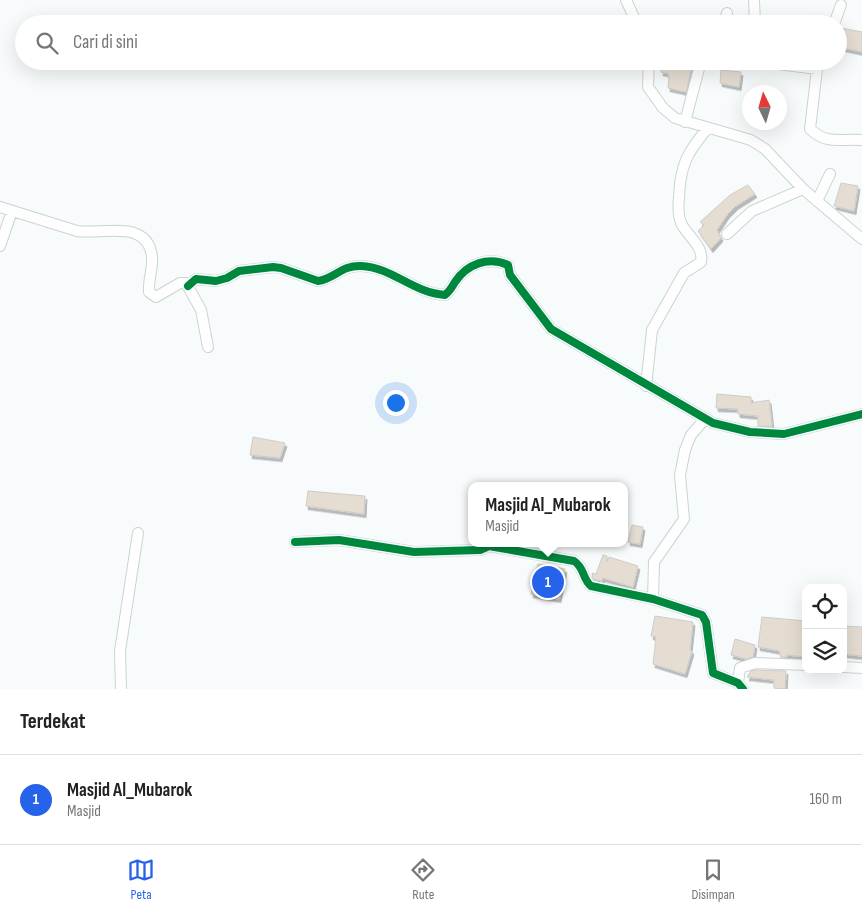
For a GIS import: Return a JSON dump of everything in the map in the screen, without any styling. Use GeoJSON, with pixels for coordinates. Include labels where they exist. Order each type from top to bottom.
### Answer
{"type":"FeatureCollection","features":[{"type":"Feature","properties":{"kind":"street"},"geometry":{"type":"LineString","coordinates":[[626,0],[633,15]]}},
{"type":"Feature","properties":{"kind":"street"},"geometry":{"type":"LineString","coordinates":[[754,0],[755,15]]}},
{"type":"Feature","properties":{"kind":"street"},"geometry":{"type":"LineString","coordinates":[[837,15],[841,5]]}},
{"type":"Feature","properties":{"kind":"street"},"geometry":{"type":"LineString","coordinates":[[647,70],[651,92],[663,108],[675,118],[751,140],[765,149],[803,189],[862,239]]}},
{"type":"Feature","properties":{"kind":"street"},"geometry":{"type":"LineString","coordinates":[[685,122],[699,70]]}},
{"type":"Feature","properties":{"kind":"street"},"geometry":{"type":"LineString","coordinates":[[817,70],[810,128],[816,135],[838,142],[862,139]]}},
{"type":"Feature","properties":{"kind":"street"},"geometry":{"type":"LineString","coordinates":[[646,386],[652,330],[684,273],[701,262],[702,252],[679,217],[679,184],[682,167],[690,151],[708,128]]}},
{"type":"Feature","properties":{"kind":"street"},"geometry":{"type":"LineString","coordinates":[[817,201],[830,174]]}},
{"type":"Feature","properties":{"kind":"street"},"geometry":{"type":"LineString","coordinates":[[727,234],[752,211],[803,189]]}},
{"type":"Feature","properties":{"kind":"street"},"geometry":{"type":"LineString","coordinates":[[0,207],[77,231],[88,233],[126,230],[136,233],[146,240],[150,248],[152,258],[148,284],[152,296],[165,292],[180,283],[186,283],[201,310],[208,347]]}},
{"type":"Feature","properties":{"kind":"street"},"geometry":{"type":"LineString","coordinates":[[0,246],[12,211]]}},
{"type":"Feature","properties":{"kind":"street"},"geometry":{"type":"LineString","coordinates":[[188,286],[196,279],[216,281],[227,278],[239,271],[273,267],[318,281],[350,266],[360,265],[392,273],[419,289],[445,295],[468,268],[481,261],[503,262],[508,265],[510,275],[551,329],[646,386],[713,423],[750,432],[784,434],[862,414]]}},
{"type":"Feature","properties":{"kind":"street"},"geometry":{"type":"LineString","coordinates":[[653,599],[654,562],[684,519],[680,475],[685,450],[691,436],[705,418]]}},
{"type":"Feature","properties":{"kind":"street"},"geometry":{"type":"LineString","coordinates":[[121,689],[120,651],[138,533]]}},
{"type":"Feature","properties":{"kind":"street"},"geometry":{"type":"LineString","coordinates":[[295,542],[339,540],[414,552],[480,550],[487,547]]}},
{"type":"Feature","properties":{"kind":"street"},"geometry":{"type":"LineString","coordinates":[[496,547],[574,562],[582,566],[585,580],[591,586],[653,599],[702,615],[706,622],[713,673],[740,686],[740,668],[755,663],[802,665]]}},
{"type":"Feature","properties":{"kind":"street"},"geometry":{"type":"LineString","coordinates":[[847,667],[862,668]]}},
{"type":"Feature","properties":{"kind":"building"},"geometry":{"type":"Polygon","coordinates":[[[847,29],[862,32],[862,52],[847,49],[847,29]]]}},
{"type":"Feature","properties":{"kind":"building"},"geometry":{"type":"Polygon","coordinates":[[[661,70],[691,70],[686,92],[668,88],[669,74],[661,72],[661,70]]]}},
{"type":"Feature","properties":{"kind":"building"},"geometry":{"type":"Polygon","coordinates":[[[721,70],[741,72],[739,87],[720,83],[721,70]]]}},
{"type":"Feature","properties":{"kind":"building"},"geometry":{"type":"Polygon","coordinates":[[[841,183],[858,186],[854,211],[834,206],[841,183]]]}},
{"type":"Feature","properties":{"kind":"building"},"geometry":{"type":"Polygon","coordinates":[[[748,185],[755,194],[736,206],[727,215],[717,230],[721,238],[711,249],[698,231],[704,225],[700,222],[730,195],[748,185]]]}},
{"type":"Feature","properties":{"kind":"building"},"geometry":{"type":"Polygon","coordinates":[[[717,394],[751,397],[751,403],[769,400],[772,426],[758,426],[758,416],[738,414],[738,409],[716,408],[717,394]]]}},
{"type":"Feature","properties":{"kind":"building"},"geometry":{"type":"Polygon","coordinates":[[[253,437],[285,443],[280,458],[250,455],[253,437]]]}},
{"type":"Feature","properties":{"kind":"building"},"geometry":{"type":"Polygon","coordinates":[[[308,491],[365,496],[364,514],[306,506],[308,491]]]}},
{"type":"Feature","properties":{"kind":"building"},"geometry":{"type":"Polygon","coordinates":[[[632,525],[643,527],[640,544],[628,542],[632,525]]]}},
{"type":"Feature","properties":{"kind":"building"},"geometry":{"type":"Polygon","coordinates":[[[603,555],[607,556],[607,562],[609,557],[638,566],[633,587],[603,578],[602,581],[593,579],[592,573],[596,574],[603,555]]]}},
{"type":"Feature","properties":{"kind":"building"},"geometry":{"type":"Polygon","coordinates":[[[538,564],[565,569],[559,599],[531,594],[538,564]]]}},
{"type":"Feature","properties":{"kind":"building"},"geometry":{"type":"Polygon","coordinates":[[[655,616],[693,622],[690,650],[692,651],[685,674],[653,664],[656,637],[651,636],[655,616]]]}},
{"type":"Feature","properties":{"kind":"building"},"geometry":{"type":"Polygon","coordinates":[[[762,617],[802,621],[802,657],[787,655],[787,657],[780,657],[780,651],[758,647],[762,617]]]}},
{"type":"Feature","properties":{"kind":"building"},"geometry":{"type":"Polygon","coordinates":[[[847,626],[862,627],[862,656],[847,654],[847,626]]]}},
{"type":"Feature","properties":{"kind":"building"},"geometry":{"type":"Polygon","coordinates":[[[735,639],[755,645],[753,657],[746,659],[731,655],[735,639]]]}},
{"type":"Feature","properties":{"kind":"building"},"geometry":{"type":"Polygon","coordinates":[[[751,671],[786,671],[785,689],[774,688],[774,680],[747,677],[751,671]]]}},
{"type":"Feature","properties":{"kind":"cycle path"},"geometry":{"type":"LineString","coordinates":[[188,286],[196,279],[216,281],[227,278],[239,271],[273,267],[318,281],[354,266],[361,266],[372,267],[423,290],[445,295],[460,276],[472,266],[478,263],[500,262],[508,265],[510,275],[551,329],[713,423],[750,432],[784,434],[862,414]]}},
{"type":"Feature","properties":{"kind":"cycle path"},"geometry":{"type":"LineString","coordinates":[[295,542],[339,540],[414,552],[480,550],[487,547]]}},
{"type":"Feature","properties":{"kind":"cycle path"},"geometry":{"type":"LineString","coordinates":[[495,547],[574,561],[578,564],[591,586],[653,599],[702,615],[706,622],[713,673],[738,683],[743,689]]}},
{"type":"Feature","properties":{"kind":"place","name":"Masjid Al_Mubarok"},"geometry":{"type":"Point","coordinates":[548,582]}}]}
